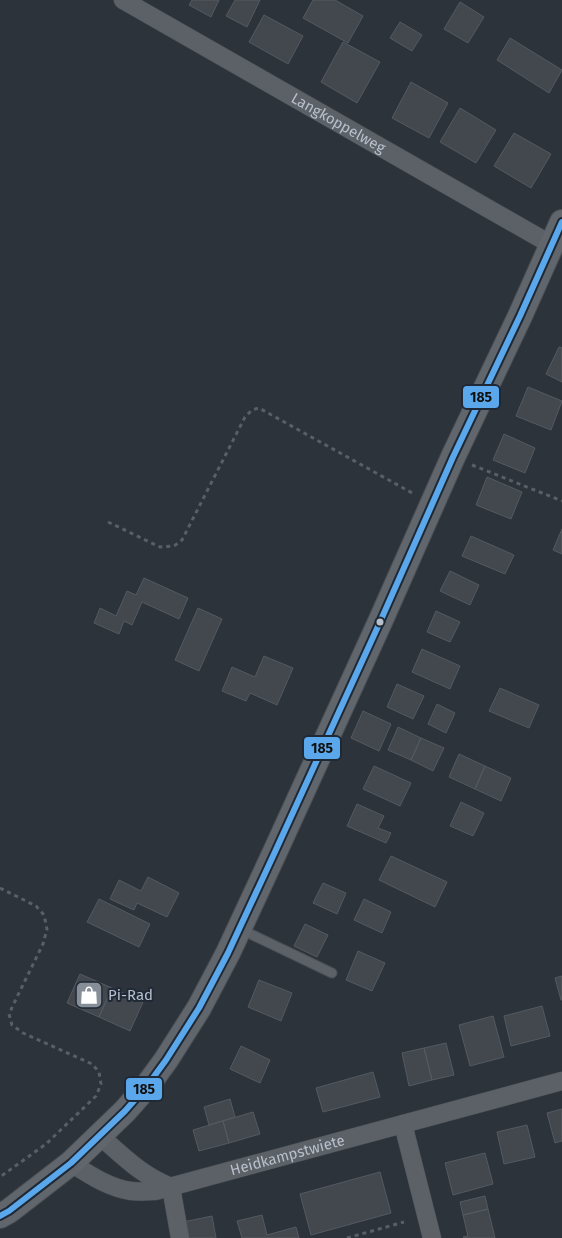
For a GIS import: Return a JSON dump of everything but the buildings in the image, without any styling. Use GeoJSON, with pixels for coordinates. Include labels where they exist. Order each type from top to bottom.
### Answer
{"type":"FeatureCollection","features":[{"type":"Feature","properties":{"kind":"main road"},"geometry":{"type":"LineString","coordinates":[[0,1216],[71,1163],[131,1104],[166,1060],[199,1008],[240,928],[332,729],[432,503],[562,222]]}},
{"type":"Feature","properties":{"kind":"street","name":"Langkoppelweg"},"geometry":{"type":"LineString","coordinates":[[123,0],[552,245]]}},
{"type":"Feature","properties":{"kind":"street","name":"Heidkampstwiete"},"geometry":{"type":"LineString","coordinates":[[71,1163],[100,1181],[117,1188],[133,1192],[155,1191],[562,1081]]}},
{"type":"Feature","properties":{"kind":"street"},"geometry":{"type":"LineString","coordinates":[[403,1124],[432,1238]]}},
{"type":"Feature","properties":{"kind":"street"},"geometry":{"type":"LineString","coordinates":[[100,1136],[138,1170],[156,1181],[171,1187],[180,1238]]}},
{"type":"Feature","properties":{"kind":"lane"},"geometry":{"type":"LineString","coordinates":[[240,928],[332,973]]}},
{"type":"Feature","properties":{"kind":"path"},"geometry":{"type":"LineString","coordinates":[[108,522],[160,547],[174,546],[182,540],[245,417],[252,410],[260,408],[432,503]]}},
{"type":"Feature","properties":{"kind":"path"},"geometry":{"type":"LineString","coordinates":[[466,463],[562,501]]}},
{"type":"Feature","properties":{"kind":"path"},"geometry":{"type":"LineString","coordinates":[[0,888],[36,906],[44,915],[47,929],[43,944],[9,1014],[12,1025],[23,1033],[92,1064],[99,1072],[101,1084],[96,1096],[46,1144],[0,1178]]}},
{"type":"Feature","properties":{"kind":"path"},"geometry":{"type":"LineString","coordinates":[[346,1238],[404,1222]]}},
{"type":"Feature","properties":{"kind":"transit line","name":"185"},"geometry":{"type":"LineString","coordinates":[[0,1216],[71,1163],[125,1111],[166,1060],[199,1008],[228,953],[274,854],[453,457],[562,222]]}},
{"type":"Feature","properties":{"kind":"place","name":"Pi-Rad"},"geometry":{"type":"Point","coordinates":[89,995]}}]}
